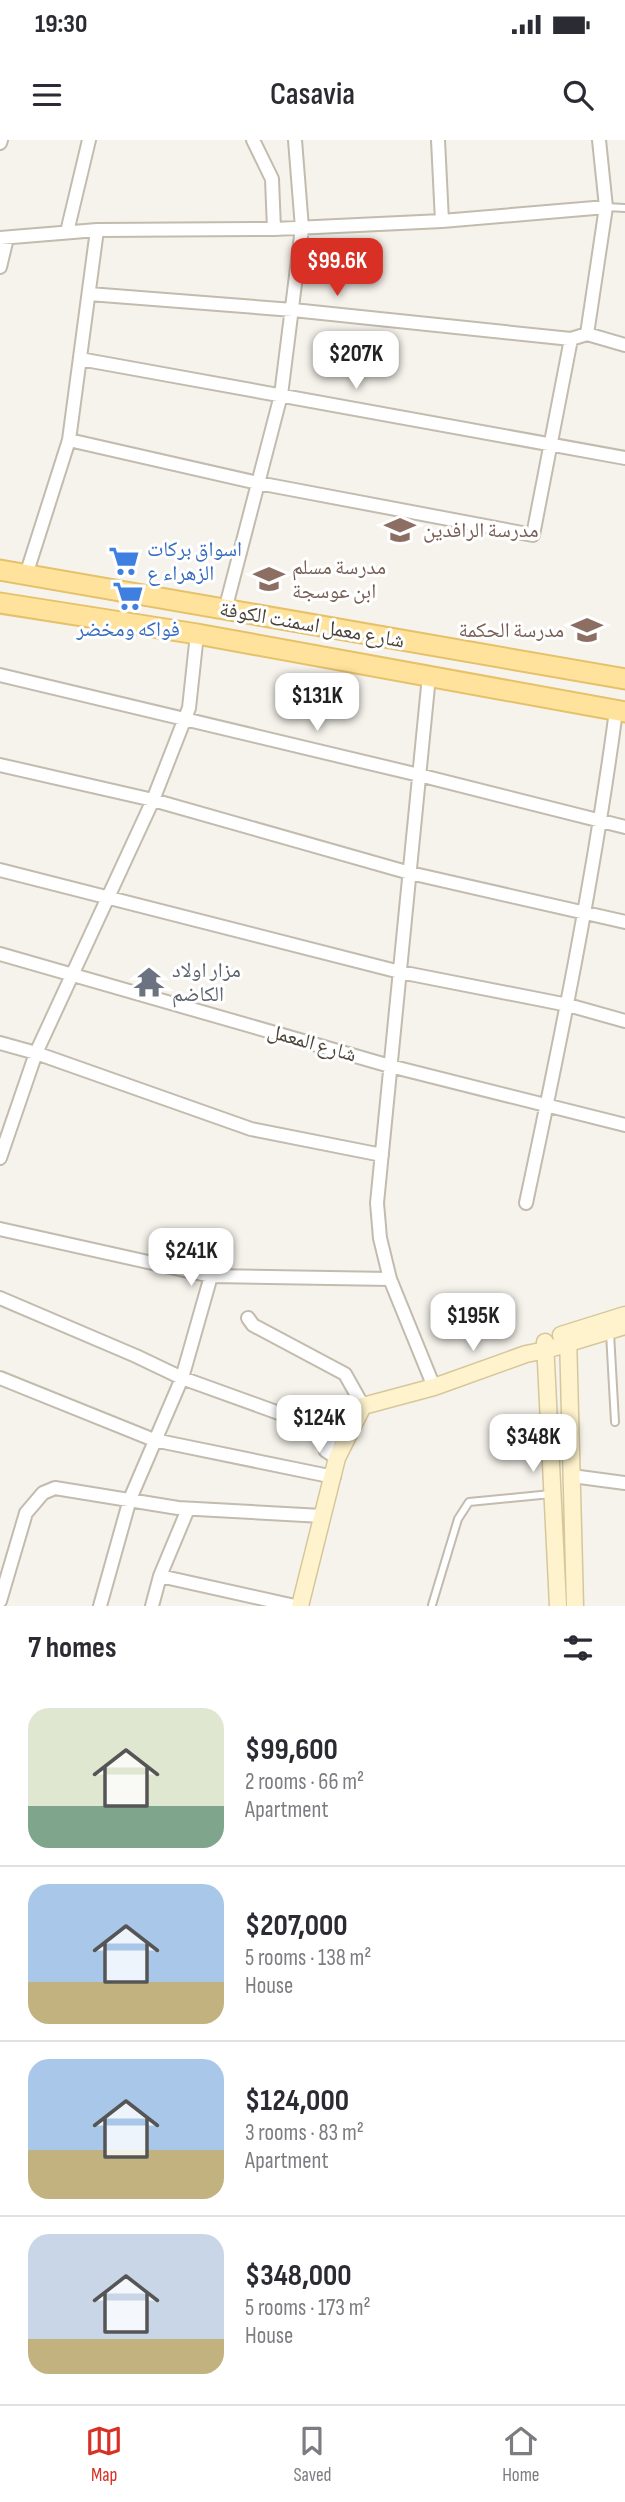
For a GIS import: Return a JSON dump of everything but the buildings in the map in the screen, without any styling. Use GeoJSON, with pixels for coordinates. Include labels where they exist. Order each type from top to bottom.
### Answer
{"type":"FeatureCollection","features":[{"type":"Feature","properties":{"kind":"main road","name":"شارع معمل اسمنت الكوفة"},"geometry":{"type":"LineString","coordinates":[[0,570],[625,679]]}},
{"type":"Feature","properties":{"kind":"main road","name":"شارع معمل اسمنت الكوفة"},"geometry":{"type":"LineString","coordinates":[[0,603],[197,634],[622,711]]}},
{"type":"Feature","properties":{"kind":"street"},"geometry":{"type":"LineString","coordinates":[[68,232],[89,140]]}},
{"type":"Feature","properties":{"kind":"street"},"geometry":{"type":"LineString","coordinates":[[253,140],[272,179],[275,229]]}},
{"type":"Feature","properties":{"kind":"street"},"geometry":{"type":"LineString","coordinates":[[225,610],[281,395],[302,228],[295,140]]}},
{"type":"Feature","properties":{"kind":"street"},"geometry":{"type":"LineString","coordinates":[[438,140],[442,221]]}},
{"type":"Feature","properties":{"kind":"street"},"geometry":{"type":"LineString","coordinates":[[587,334],[606,207],[599,140]]}},
{"type":"Feature","properties":{"kind":"street"},"geometry":{"type":"LineString","coordinates":[[0,267],[4,238],[96,230],[275,229],[442,221],[606,207]]}},
{"type":"Feature","properties":{"kind":"street"},"geometry":{"type":"LineString","coordinates":[[26,575],[69,440],[96,230]]}},
{"type":"Feature","properties":{"kind":"street"},"geometry":{"type":"LineString","coordinates":[[89,294],[293,310],[571,339],[587,334],[625,345]]}},
{"type":"Feature","properties":{"kind":"street"},"geometry":{"type":"LineString","coordinates":[[69,440],[258,483],[534,535],[571,339]]}},
{"type":"Feature","properties":{"kind":"street"},"geometry":{"type":"LineString","coordinates":[[80,359],[625,458]]}},
{"type":"Feature","properties":{"kind":"street"},"geometry":{"type":"LineString","coordinates":[[0,1158],[36,1053],[153,800],[185,719],[189,708],[197,634]]}},
{"type":"Feature","properties":{"kind":"street"},"geometry":{"type":"LineString","coordinates":[[0,675],[625,827]]}},
{"type":"Feature","properties":{"kind":"street"},"geometry":{"type":"LineString","coordinates":[[429,676],[377,1203],[380,1238],[390,1279],[434,1387]]}},
{"type":"Feature","properties":{"kind":"street"},"geometry":{"type":"LineString","coordinates":[[526,1203],[568,1005],[622,711]]}},
{"type":"Feature","properties":{"kind":"street"},"geometry":{"type":"LineString","coordinates":[[0,765],[153,800],[410,873],[625,922]]}},
{"type":"Feature","properties":{"kind":"street"},"geometry":{"type":"LineString","coordinates":[[0,870],[400,972],[568,1005],[625,1020]]}},
{"type":"Feature","properties":{"kind":"street","name":"شارع المعمل"},"geometry":{"type":"LineString","coordinates":[[0,954],[390,1066],[625,1125]]}},
{"type":"Feature","properties":{"kind":"street"},"geometry":{"type":"LineString","coordinates":[[0,1043],[36,1053],[251,1129],[382,1154]]}},
{"type":"Feature","properties":{"kind":"street"},"geometry":{"type":"LineString","coordinates":[[0,1228],[211,1276],[390,1279]]}},
{"type":"Feature","properties":{"kind":"street"},"geometry":{"type":"LineString","coordinates":[[100,1606],[130,1499],[182,1378],[211,1276]]}},
{"type":"Feature","properties":{"kind":"street"},"geometry":{"type":"LineString","coordinates":[[0,1298],[182,1378],[326,1430],[330,1439],[326,1451],[337,1458]]}},
{"type":"Feature","properties":{"kind":"street"},"geometry":{"type":"LineString","coordinates":[[300,1606],[337,1458],[363,1406],[434,1387],[625,1315]]}},
{"type":"Feature","properties":{"kind":"street"},"geometry":{"type":"LineString","coordinates":[[248,1318],[253,1325],[345,1374],[363,1406]]}},
{"type":"Feature","properties":{"kind":"street"},"geometry":{"type":"LineString","coordinates":[[568,1338],[617,1329]]}},
{"type":"Feature","properties":{"kind":"street"},"geometry":{"type":"LineString","coordinates":[[568,1338],[575,1606]]}},
{"type":"Feature","properties":{"kind":"street"},"geometry":{"type":"LineString","coordinates":[[546,1345],[558,1606]]}},
{"type":"Feature","properties":{"kind":"street"},"geometry":{"type":"LineString","coordinates":[[0,1378],[154,1440],[334,1477]]}},
{"type":"Feature","properties":{"kind":"street"},"geometry":{"type":"LineString","coordinates":[[572,1476],[625,1483]]}},
{"type":"Feature","properties":{"kind":"street"},"geometry":{"type":"LineString","coordinates":[[0,1601],[4,1570],[26,1513],[43,1493],[55,1488],[188,1508],[322,1516]]}},
{"type":"Feature","properties":{"kind":"street"},"geometry":{"type":"LineString","coordinates":[[152,1606],[160,1576],[188,1508]]}},
{"type":"Feature","properties":{"kind":"street"},"geometry":{"type":"LineString","coordinates":[[160,1576],[295,1606]]}},
{"type":"Feature","properties":{"kind":"lane"},"geometry":{"type":"LineString","coordinates":[[606,207],[625,208]]}},
{"type":"Feature","properties":{"kind":"lane"},"geometry":{"type":"LineString","coordinates":[[615,1422],[617,1329]]}},
{"type":"Feature","properties":{"kind":"lane"},"geometry":{"type":"LineString","coordinates":[[432,1605],[465,1506],[470,1502],[553,1494]]}},
{"type":"Feature","properties":{"kind":"place","name":"مدرسة الرافدين"},"geometry":{"type":"Point","coordinates":[400,530]}},
{"type":"Feature","properties":{"kind":"place","name":"اسواق بركات الزهراء ع"},"geometry":{"type":"Point","coordinates":[124,561]}},
{"type":"Feature","properties":{"kind":"place","name":"مدرسة مسلم ابن عوسجة"},"geometry":{"type":"Point","coordinates":[269,579]}},
{"type":"Feature","properties":{"kind":"place","name":"فواكه ومخضر"},"geometry":{"type":"Point","coordinates":[128,596]}},
{"type":"Feature","properties":{"kind":"place","name":"مدرسة الحكمة"},"geometry":{"type":"Point","coordinates":[587,630]}},
{"type":"Feature","properties":{"kind":"place","name":"مزار اولاد الكاضم"},"geometry":{"type":"Point","coordinates":[149,982]}}]}
